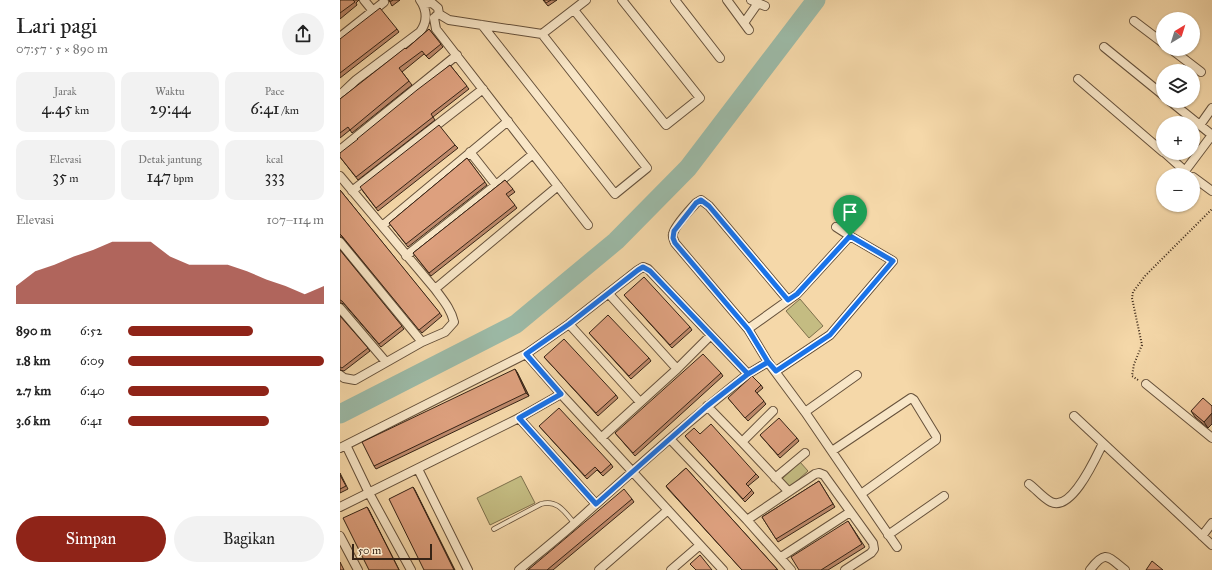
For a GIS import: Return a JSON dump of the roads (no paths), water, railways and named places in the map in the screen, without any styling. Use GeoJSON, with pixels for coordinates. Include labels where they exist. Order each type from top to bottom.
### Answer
{"type":"FeatureCollection","features":[{"type":"Feature","properties":{"kind":"street"},"geometry":{"type":"LineString","coordinates":[[364,0],[373,11]]}},
{"type":"Feature","properties":{"kind":"street"},"geometry":{"type":"LineString","coordinates":[[542,34],[586,0]]}},
{"type":"Feature","properties":{"kind":"street"},"geometry":{"type":"LineString","coordinates":[[574,10],[666,125],[700,98],[622,0]]}},
{"type":"Feature","properties":{"kind":"street"},"geometry":{"type":"LineString","coordinates":[[675,0],[720,58]]}},
{"type":"Feature","properties":{"kind":"street"},"geometry":{"type":"LineString","coordinates":[[727,0],[747,26],[758,3]]}},
{"type":"Feature","properties":{"kind":"street"},"geometry":{"type":"LineString","coordinates":[[341,35],[384,2]]}},
{"type":"Feature","properties":{"kind":"street"},"geometry":{"type":"LineString","coordinates":[[421,2],[432,4],[438,8],[436,29],[588,225]]}},
{"type":"Feature","properties":{"kind":"street"},"geometry":{"type":"LineString","coordinates":[[340,95],[356,80],[420,32],[424,27],[426,12],[421,2]]}},
{"type":"Feature","properties":{"kind":"street"},"geometry":{"type":"LineString","coordinates":[[425,20],[437,16],[449,20],[542,34],[647,168],[615,194],[482,25]]}},
{"type":"Feature","properties":{"kind":"street"},"geometry":{"type":"LineString","coordinates":[[1134,21],[1156,38]]}},
{"type":"Feature","properties":{"kind":"street"},"geometry":{"type":"LineString","coordinates":[[1104,47],[1156,89]]}},
{"type":"Feature","properties":{"kind":"street"},"geometry":{"type":"LineString","coordinates":[[340,150],[457,56]]}},
{"type":"Feature","properties":{"kind":"street"},"geometry":{"type":"LineString","coordinates":[[1178,56],[1187,64]]}},
{"type":"Feature","properties":{"kind":"street"},"geometry":{"type":"LineString","coordinates":[[1078,79],[1156,145]]}},
{"type":"Feature","properties":{"kind":"street"},"geometry":{"type":"LineString","coordinates":[[352,191],[483,89]]}},
{"type":"Feature","properties":{"kind":"street"},"geometry":{"type":"LineString","coordinates":[[1179,108],[1189,116]]}},
{"type":"Feature","properties":{"kind":"street"},"geometry":{"type":"LineString","coordinates":[[1200,156],[1212,135],[1200,125],[1212,108]]}},
{"type":"Feature","properties":{"kind":"street"},"geometry":{"type":"LineString","coordinates":[[382,226],[508,121]]}},
{"type":"Feature","properties":{"kind":"street"},"geometry":{"type":"LineString","coordinates":[[470,152],[496,185]]}},
{"type":"Feature","properties":{"kind":"street"},"geometry":{"type":"LineString","coordinates":[[406,256],[533,154]]}},
{"type":"Feature","properties":{"kind":"street"},"geometry":{"type":"LineString","coordinates":[[1173,160],[1183,168]]}},
{"type":"Feature","properties":{"kind":"street"},"geometry":{"type":"LineString","coordinates":[[340,176],[435,290],[452,314],[454,322],[445,332],[422,342],[355,380],[341,378]]}},
{"type":"Feature","properties":{"kind":"street"},"geometry":{"type":"LineString","coordinates":[[1200,182],[1212,191]]}},
{"type":"Feature","properties":{"kind":"street"},"geometry":{"type":"LineString","coordinates":[[435,290],[558,186]]}},
{"type":"Feature","properties":{"kind":"street"},"geometry":{"type":"LineString","coordinates":[[788,300],[709,206],[701,200],[696,203],[674,231],[673,238],[675,243],[748,329],[768,362],[805,412],[897,547]]}},
{"type":"Feature","properties":{"kind":"street"},"geometry":{"type":"LineString","coordinates":[[776,371],[830,335],[893,261],[836,228]]}},
{"type":"Feature","properties":{"kind":"street"},"geometry":{"type":"LineString","coordinates":[[748,329],[797,294],[850,236]]}},
{"type":"Feature","properties":{"kind":"street"},"geometry":{"type":"LineString","coordinates":[[340,242],[422,342]]}},
{"type":"Feature","properties":{"kind":"street"},"geometry":{"type":"LineString","coordinates":[[411,570],[343,447],[526,354],[609,294],[638,270],[645,267],[650,271],[710,336],[748,374]]}},
{"type":"Feature","properties":{"kind":"street"},"geometry":{"type":"LineString","coordinates":[[609,294],[677,369]]}},
{"type":"Feature","properties":{"kind":"street"},"geometry":{"type":"LineString","coordinates":[[340,308],[386,362]]}},
{"type":"Feature","properties":{"kind":"street"},"geometry":{"type":"LineString","coordinates":[[569,324],[640,402]]}},
{"type":"Feature","properties":{"kind":"street"},"geometry":{"type":"LineString","coordinates":[[601,438],[677,369],[710,336]]}},
{"type":"Feature","properties":{"kind":"street"},"geometry":{"type":"LineString","coordinates":[[526,354],[723,570]]}},
{"type":"Feature","properties":{"kind":"street"},"geometry":{"type":"LineString","coordinates":[[519,570],[575,524],[632,471],[707,406],[748,374],[768,362]]}},
{"type":"Feature","properties":{"kind":"street"},"geometry":{"type":"LineString","coordinates":[[805,412],[857,375]]}},
{"type":"Feature","properties":{"kind":"street"},"geometry":{"type":"LineString","coordinates":[[1146,384],[1212,438]]}},
{"type":"Feature","properties":{"kind":"street"},"geometry":{"type":"LineString","coordinates":[[340,507],[519,418],[561,394]]}},
{"type":"Feature","properties":{"kind":"street"},"geometry":{"type":"LineString","coordinates":[[832,451],[910,398],[914,400],[936,436],[936,440],[861,494]]}},
{"type":"Feature","properties":{"kind":"street"},"geometry":{"type":"LineString","coordinates":[[707,406],[788,491]]}},
{"type":"Feature","properties":{"kind":"street"},"geometry":{"type":"LineString","coordinates":[[742,442],[773,410]]}},
{"type":"Feature","properties":{"kind":"street"},"geometry":{"type":"LineString","coordinates":[[1074,416],[1212,545]]}},
{"type":"Feature","properties":{"kind":"street"},"geometry":{"type":"LineString","coordinates":[[519,418],[596,504]]}},
{"type":"Feature","properties":{"kind":"street"},"geometry":{"type":"LineString","coordinates":[[670,439],[747,520],[791,570]]}},
{"type":"Feature","properties":{"kind":"street"},"geometry":{"type":"LineString","coordinates":[[1029,484],[1051,502],[1058,503],[1064,500],[1080,485],[1103,443]]}},
{"type":"Feature","properties":{"kind":"street"},"geometry":{"type":"LineString","coordinates":[[775,478],[805,453]]}},
{"type":"Feature","properties":{"kind":"street"},"geometry":{"type":"LineString","coordinates":[[418,468],[468,570]]}},
{"type":"Feature","properties":{"kind":"street"},"geometry":{"type":"LineString","coordinates":[[747,520],[788,491],[819,472],[824,475],[873,543],[874,549],[870,553],[845,570]]}},
{"type":"Feature","properties":{"kind":"street"},"geometry":{"type":"LineString","coordinates":[[888,535],[944,496]]}},
{"type":"Feature","properties":{"kind":"street"},"geometry":{"type":"LineString","coordinates":[[603,569],[668,510]]}},
{"type":"Feature","properties":{"kind":"street"},"geometry":{"type":"LineString","coordinates":[[781,557],[850,512]]}},
{"type":"Feature","properties":{"kind":"street"},"geometry":{"type":"LineString","coordinates":[[1202,536],[1212,523]]}},
{"type":"Feature","properties":{"kind":"street"},"geometry":{"type":"LineString","coordinates":[[340,536],[358,570]]}},
{"type":"Feature","properties":{"kind":"street"},"geometry":{"type":"LineString","coordinates":[[672,570],[700,545]]}},
{"type":"Feature","properties":{"kind":"street"},"geometry":{"type":"LineString","coordinates":[[1090,570],[1099,559],[1104,557],[1110,558],[1126,570]]}},
{"type":"Feature","properties":{"kind":"lane"},"geometry":{"type":"LineString","coordinates":[[494,529],[547,502],[555,504],[564,511],[575,524]]}},
{"type":"Feature","properties":{"kind":"waterway"},"geometry":{"type":"LineString","coordinates":[[340,414],[516,324],[616,241],[688,168],[816,0]]}}]}
